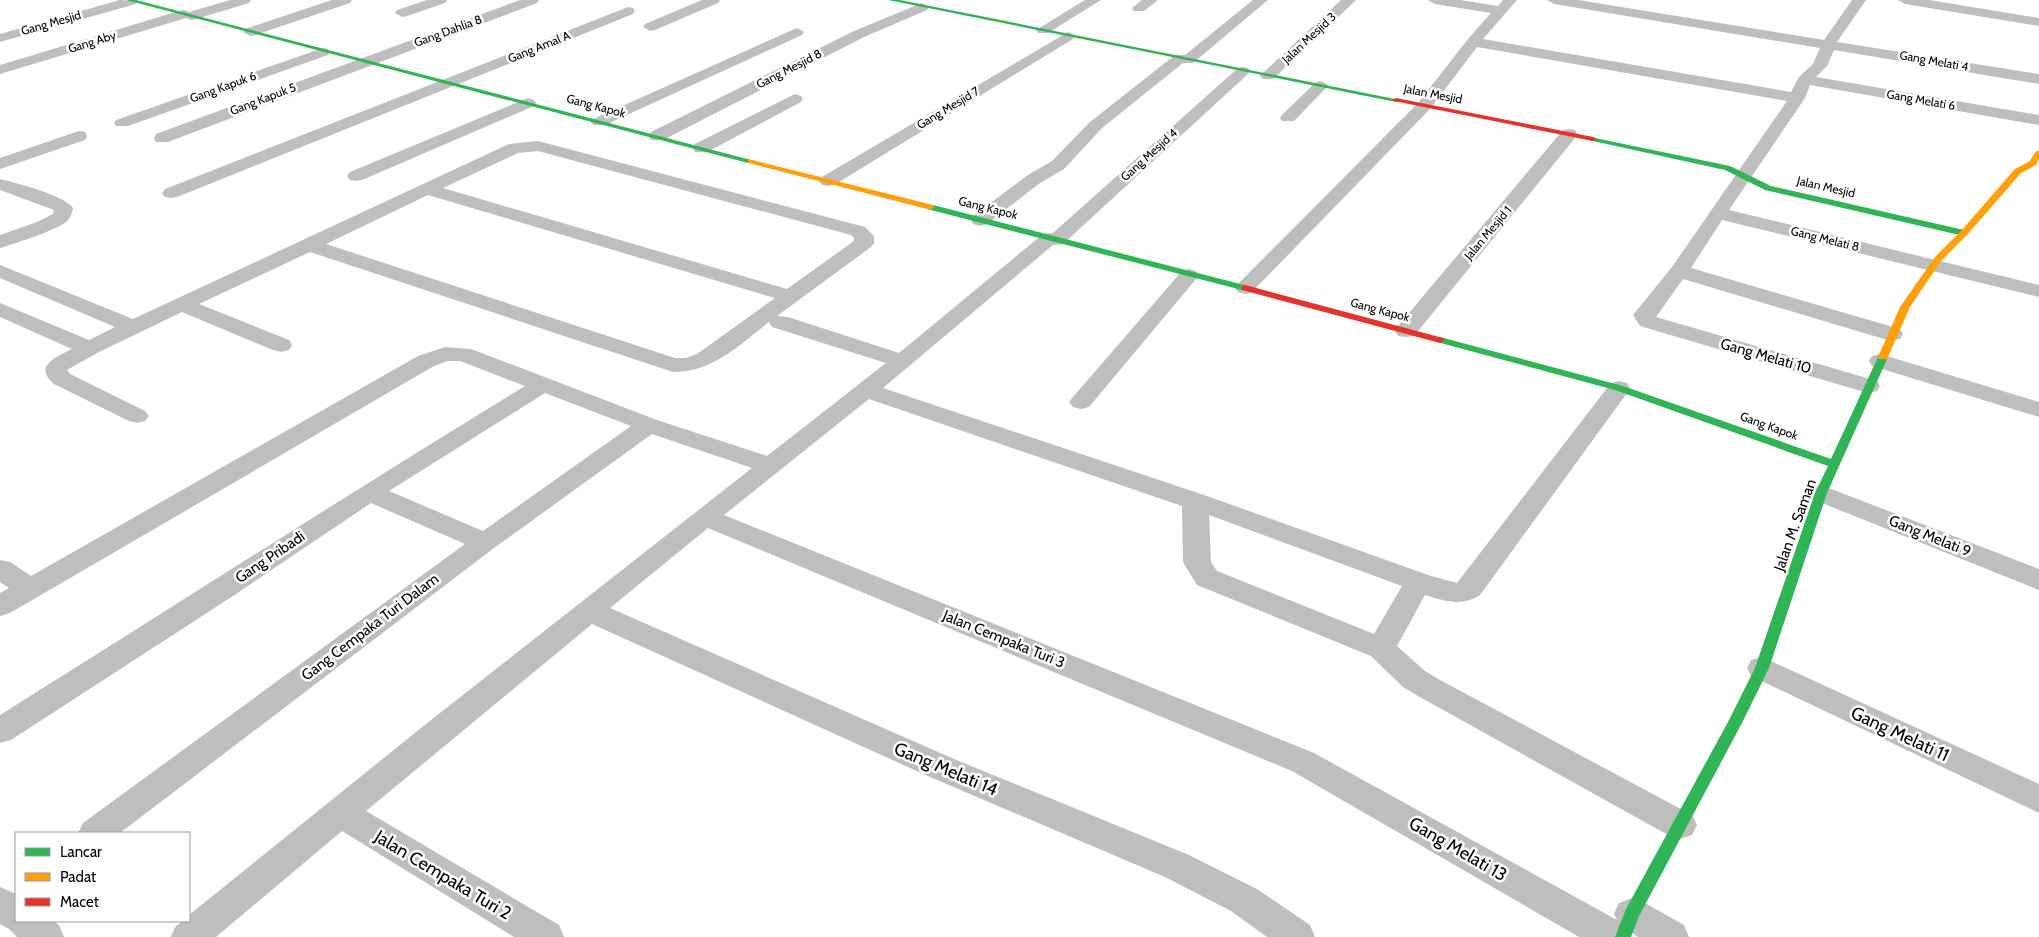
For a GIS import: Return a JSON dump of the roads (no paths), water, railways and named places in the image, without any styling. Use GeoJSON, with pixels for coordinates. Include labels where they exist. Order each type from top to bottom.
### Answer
{"type":"FeatureCollection","features":[{"type":"Feature","properties":{"kind":"street","name":"Gang Kapok"},"geometry":{"type":"LineString","coordinates":[[130,0],[323,52],[365,61],[1244,288],[1619,388],[1834,464]]}},
{"type":"Feature","properties":{"kind":"street","name":"Gang Mesjid"},"geometry":{"type":"LineString","coordinates":[[0,38],[130,0]]}},
{"type":"Feature","properties":{"kind":"street","name":"Gang Aby"},"geometry":{"type":"LineString","coordinates":[[0,70],[244,0]]}},
{"type":"Feature","properties":{"kind":"street"},"geometry":{"type":"LineString","coordinates":[[250,32],[345,0]]}},
{"type":"Feature","properties":{"kind":"street"},"geometry":{"type":"LineString","coordinates":[[402,13],[440,0]]}},
{"type":"Feature","properties":{"kind":"street","name":"Gang Dahlia 8"},"geometry":{"type":"LineString","coordinates":[[365,61],[532,0]]}},
{"type":"Feature","properties":{"kind":"street"},"geometry":{"type":"LineString","coordinates":[[650,27],[713,0]]}},
{"type":"Feature","properties":{"kind":"street","name":"Jalan Mesjid"},"geometry":{"type":"LineString","coordinates":[[890,0],[1713,164],[1727,168],[1757,184],[1782,191],[1964,233]]}},
{"type":"Feature","properties":{"kind":"street"},"geometry":{"type":"LineString","coordinates":[[1043,30],[1094,0]]}},
{"type":"Feature","properties":{"kind":"street"},"geometry":{"type":"LineString","coordinates":[[1139,8],[1151,0]]}},
{"type":"Feature","properties":{"kind":"street"},"geometry":{"type":"LineString","coordinates":[[980,220],[1034,179],[1058,165],[1096,126],[1261,0]]}},
{"type":"Feature","properties":{"kind":"street","name":"Jalan Mesjid 3"},"geometry":{"type":"LineString","coordinates":[[1268,76],[1349,0]]}},
{"type":"Feature","properties":{"kind":"street"},"geometry":{"type":"LineString","coordinates":[[1435,0],[1504,5]]}},
{"type":"Feature","properties":{"kind":"street","name":"Gang Melati 4"},"geometry":{"type":"LineString","coordinates":[[1554,0],[2039,79]]}},
{"type":"Feature","properties":{"kind":"street"},"geometry":{"type":"LineString","coordinates":[[1859,0],[1829,44],[1820,66],[1804,80],[1797,98],[1679,270],[1892,334]]}},
{"type":"Feature","properties":{"kind":"street"},"geometry":{"type":"LineString","coordinates":[[1905,0],[2039,22]]}},
{"type":"Feature","properties":{"kind":"street","name":"Gang Mesjid 8"},"geometry":{"type":"LineString","coordinates":[[657,136],[917,4]]}},
{"type":"Feature","properties":{"kind":"street"},"geometry":{"type":"LineString","coordinates":[[1244,288],[1424,106],[1504,5]]}},
{"type":"Feature","properties":{"kind":"street"},"geometry":{"type":"LineString","coordinates":[[1678,20],[1684,6]]}},
{"type":"Feature","properties":{"kind":"street","name":"Gang Amal A"},"geometry":{"type":"LineString","coordinates":[[171,193],[628,12]]}},
{"type":"Feature","properties":{"kind":"street"},"geometry":{"type":"LineString","coordinates":[[599,122],[797,32]]}},
{"type":"Feature","properties":{"kind":"street","name":"Gang Mesjid 7"},"geometry":{"type":"LineString","coordinates":[[828,181],[1068,36]]}},
{"type":"Feature","properties":{"kind":"street"},"geometry":{"type":"LineString","coordinates":[[1473,42],[1797,98]]}},
{"type":"Feature","properties":{"kind":"street","name":"Gang Kapuk 6"},"geometry":{"type":"LineString","coordinates":[[122,123],[323,52]]}},
{"type":"Feature","properties":{"kind":"street","name":"Gang Kapuk 5"},"geometry":{"type":"LineString","coordinates":[[162,138],[365,61]]}},
{"type":"Feature","properties":{"kind":"street","name":"Gang Mesjid 4"},"geometry":{"type":"LineString","coordinates":[[189,937],[705,517],[772,466],[1053,239],[1243,71]]}},
{"type":"Feature","properties":{"kind":"street","name":"Gang Melati 6"},"geometry":{"type":"LineString","coordinates":[[1804,80],[2039,120]]}},
{"type":"Feature","properties":{"kind":"street"},"geometry":{"type":"LineString","coordinates":[[1288,118],[1320,86]]}},
{"type":"Feature","properties":{"kind":"street"},"geometry":{"type":"LineString","coordinates":[[701,148],[795,99]]}},
{"type":"Feature","properties":{"kind":"street"},"geometry":{"type":"LineString","coordinates":[[356,176],[528,103]]}},
{"type":"Feature","properties":{"kind":"street","name":"Jalan Mesjid 1"},"geometry":{"type":"LineString","coordinates":[[1406,331],[1569,134]]}},
{"type":"Feature","properties":{"kind":"street"},"geometry":{"type":"LineString","coordinates":[[0,164],[78,136]]}},
{"type":"Feature","properties":{"kind":"street"},"geometry":{"type":"LineString","coordinates":[[137,416],[56,374],[56,369],[62,363],[89,348],[515,148],[538,146],[858,231],[864,236],[864,242],[792,297],[705,359],[689,365],[673,364],[309,245]]}},
{"type":"Feature","properties":{"kind":"street","name":"Jalan M. Saman"},"geometry":{"type":"LineString","coordinates":[[1623,929],[1735,722],[1762,668],[1821,493],[1904,307],[1934,265],[2018,172],[2032,162],[2039,153]]}},
{"type":"Feature","properties":{"kind":"street"},"geometry":{"type":"LineString","coordinates":[[0,184],[53,202],[64,208],[61,217],[44,226],[0,242]]}},
{"type":"Feature","properties":{"kind":"street"},"geometry":{"type":"LineString","coordinates":[[426,189],[792,297]]}},
{"type":"Feature","properties":{"kind":"street","name":"Gang Melati 8"},"geometry":{"type":"LineString","coordinates":[[1717,212],[2039,291]]}},
{"type":"Feature","properties":{"kind":"street","name":"Gang Melati 10"},"geometry":{"type":"LineString","coordinates":[[1679,270],[1644,316],[1648,321],[1869,386]]}},
{"type":"Feature","properties":{"kind":"street"},"geometry":{"type":"LineString","coordinates":[[0,271],[135,328]]}},
{"type":"Feature","properties":{"kind":"street"},"geometry":{"type":"LineString","coordinates":[[1082,402],[1189,275]]}},
{"type":"Feature","properties":{"kind":"street"},"geometry":{"type":"LineString","coordinates":[[1,310],[48,291]]}},
{"type":"Feature","properties":{"kind":"street"},"geometry":{"type":"LineString","coordinates":[[182,305],[281,345]]}},
{"type":"Feature","properties":{"kind":"street"},"geometry":{"type":"LineString","coordinates":[[1,310],[89,348]]}},
{"type":"Feature","properties":{"kind":"street"},"geometry":{"type":"LineString","coordinates":[[780,322],[903,361]]}},
{"type":"Feature","properties":{"kind":"street"},"geometry":{"type":"LineString","coordinates":[[0,606],[436,356],[463,354],[649,424],[772,466]]}},
{"type":"Feature","properties":{"kind":"street"},"geometry":{"type":"LineString","coordinates":[[1880,361],[2039,410]]}},
{"type":"Feature","properties":{"kind":"street","name":"Gang Pribadi"},"geometry":{"type":"LineString","coordinates":[[0,731],[226,587],[369,492],[542,385]]}},
{"type":"Feature","properties":{"kind":"street"},"geometry":{"type":"LineString","coordinates":[[866,390],[1195,502],[1418,582],[1448,592],[1462,593],[1470,588],[1619,388]]}},
{"type":"Feature","properties":{"kind":"street","name":"Gang Cempaka Turi Dalam"},"geometry":{"type":"LineString","coordinates":[[96,832],[484,542],[649,424]]}},
{"type":"Feature","properties":{"kind":"street"},"geometry":{"type":"LineString","coordinates":[[369,492],[484,542]]}},
{"type":"Feature","properties":{"kind":"street","name":"Gang Melati 9"},"geometry":{"type":"LineString","coordinates":[[1821,493],[2039,580]]}},
{"type":"Feature","properties":{"kind":"street"},"geometry":{"type":"LineString","coordinates":[[1195,502],[1197,562],[1207,578],[1381,648],[1414,679],[1428,688],[1680,825]]}},
{"type":"Feature","properties":{"kind":"street","name":"Jalan Cempaka Turi 3"},"geometry":{"type":"LineString","coordinates":[[705,517],[1303,762]]}},
{"type":"Feature","properties":{"kind":"street"},"geometry":{"type":"LineString","coordinates":[[0,569],[30,588]]}},
{"type":"Feature","properties":{"kind":"street"},"geometry":{"type":"LineString","coordinates":[[1381,648],[1418,582]]}},
{"type":"Feature","properties":{"kind":"street","name":"Gang Melati 14"},"geometry":{"type":"LineString","coordinates":[[590,610],[942,768],[1177,866],[1244,900],[1297,937]]}},
{"type":"Feature","properties":{"kind":"street","name":"Gang Melati 11"},"geometry":{"type":"LineString","coordinates":[[1762,668],[2039,799]]}},
{"type":"Feature","properties":{"kind":"street","name":"Gang Melati 13"},"geometry":{"type":"LineString","coordinates":[[1303,762],[1623,929],[1671,937]]}},
{"type":"Feature","properties":{"kind":"street","name":"Jalan Cempaka Turi 2"},"geometry":{"type":"LineString","coordinates":[[340,813],[546,937]]}},
{"type":"Feature","properties":{"kind":"street"},"geometry":{"type":"LineString","coordinates":[[29,922],[46,937]]}}]}
